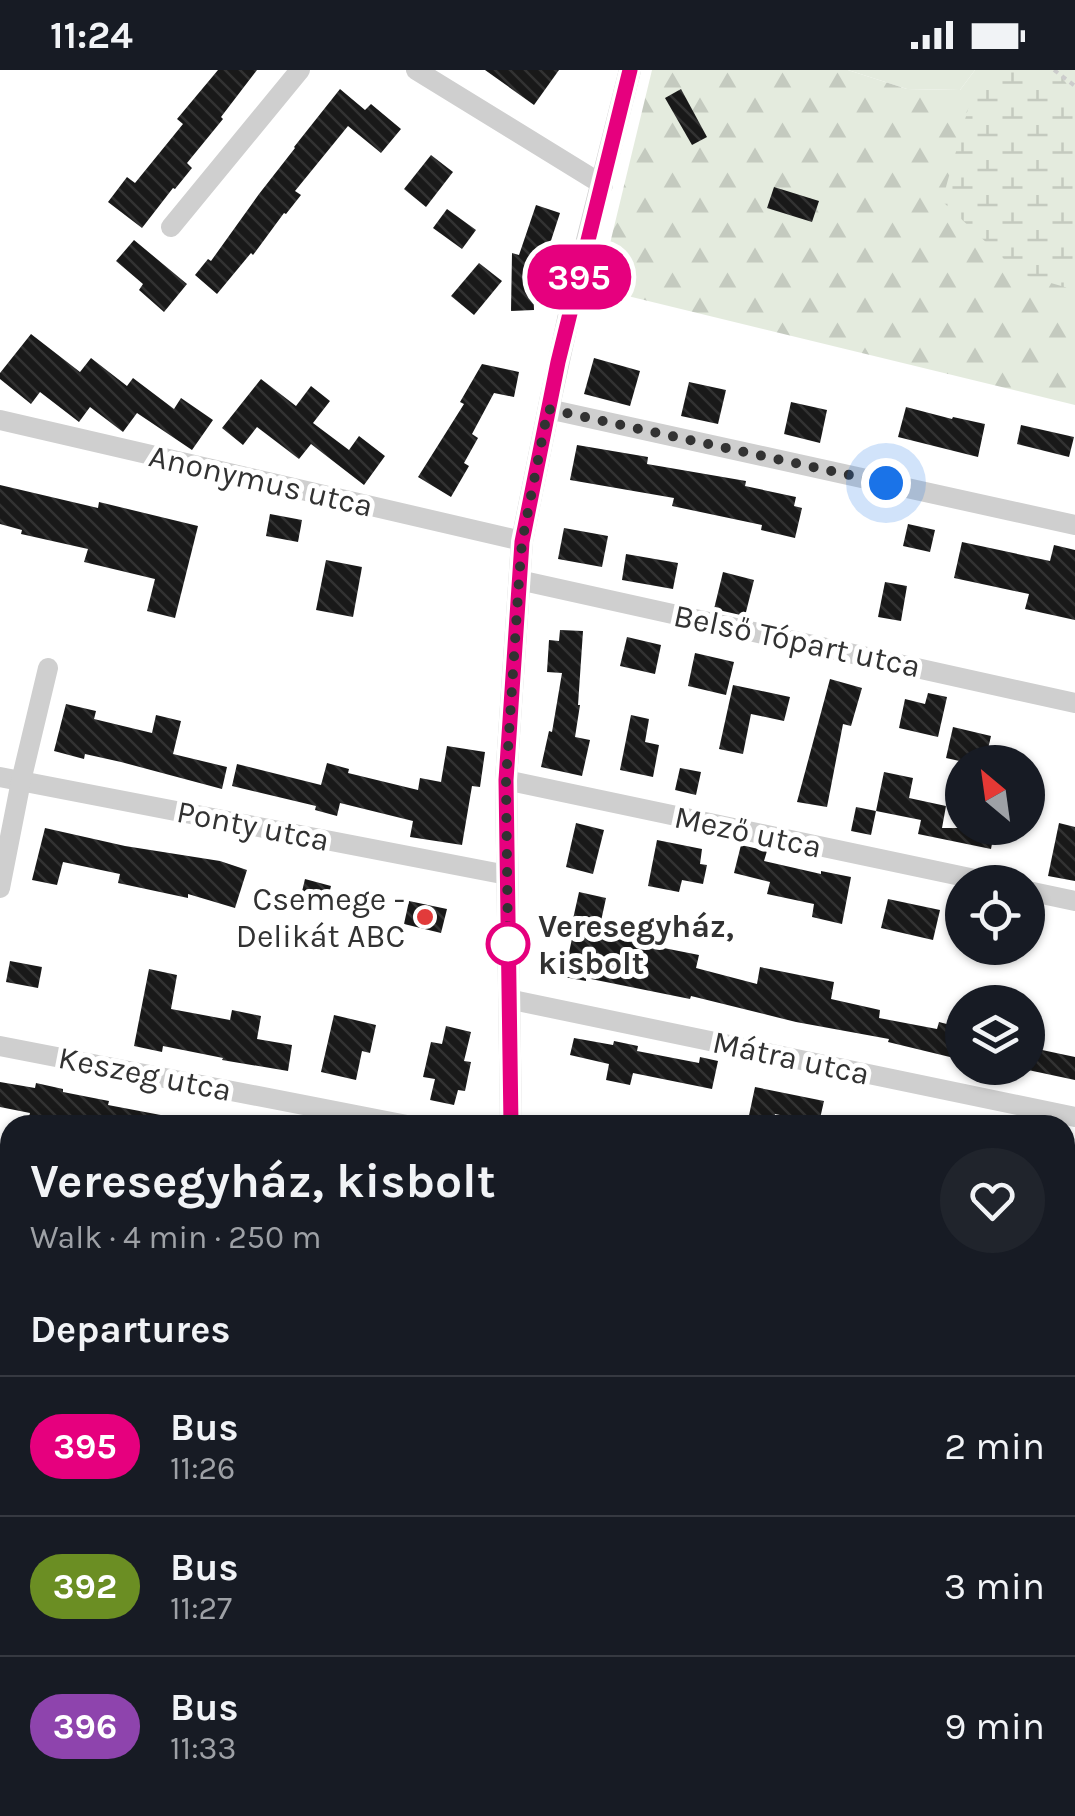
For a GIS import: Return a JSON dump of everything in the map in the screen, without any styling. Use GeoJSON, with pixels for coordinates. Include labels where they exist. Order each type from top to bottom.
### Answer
{"type":"FeatureCollection","features":[{"type":"Feature","properties":{"kind":"street"},"geometry":{"type":"LineString","coordinates":[[171,227],[300,70]]}},
{"type":"Feature","properties":{"kind":"street"},"geometry":{"type":"LineString","coordinates":[[416,70],[603,185]]}},
{"type":"Feature","properties":{"kind":"street"},"geometry":{"type":"LineString","coordinates":[[511,1115],[506,780],[522,542],[574,292],[630,70]]}},
{"type":"Feature","properties":{"kind":"street"},"geometry":{"type":"LineString","coordinates":[[548,409],[1075,525]]}},
{"type":"Feature","properties":{"kind":"street","name":"Anonymus utca"},"geometry":{"type":"LineString","coordinates":[[0,420],[522,542]]}},
{"type":"Feature","properties":{"kind":"street","name":"Belső Tópart utca"},"geometry":{"type":"LineString","coordinates":[[519,580],[1075,702]]}},
{"type":"Feature","properties":{"kind":"street"},"geometry":{"type":"LineString","coordinates":[[0,888],[10,779],[48,668]]}},
{"type":"Feature","properties":{"kind":"street","name":"Ponty utca"},"geometry":{"type":"LineString","coordinates":[[10,779],[507,874]]}},
{"type":"Feature","properties":{"kind":"street","name":"Mező utca"},"geometry":{"type":"LineString","coordinates":[[506,780],[945,873]]}},
{"type":"Feature","properties":{"kind":"street"},"geometry":{"type":"LineString","coordinates":[[1045,894],[1075,900]]}},
{"type":"Feature","properties":{"kind":"street","name":"Mátra utca"},"geometry":{"type":"LineString","coordinates":[[508,998],[1065,1115]]}},
{"type":"Feature","properties":{"kind":"street","name":"Keszeg utca"},"geometry":{"type":"LineString","coordinates":[[0,1046],[355,1115]]}},
{"type":"Feature","properties":{"kind":"path"},"geometry":{"type":"LineString","coordinates":[[1054,70],[1075,86]]}},
{"type":"Feature","properties":{"kind":"green space"},"geometry":{"type":"Polygon","coordinates":[[[652,70],[848,70],[907,89],[960,90],[975,70],[1075,70],[1075,405],[599,289],[652,70]]]}},
{"type":"Feature","properties":{"kind":"green space"},"geometry":{"type":"Polygon","coordinates":[[[848,70],[975,70],[960,90],[907,89],[848,70]]]}},
{"type":"Feature","properties":{"kind":"green space"},"geometry":{"type":"Polygon","coordinates":[[[979,70],[1057,70],[1075,96],[1075,290],[1020,274],[942,201],[979,70]]]}},
{"type":"Feature","properties":{"kind":"building"},"geometry":{"type":"Polygon","coordinates":[[[218,70],[257,70],[187,163],[192,168],[142,228],[108,202],[127,177],[135,183],[183,124],[177,119],[218,70]]]}},
{"type":"Feature","properties":{"kind":"building"},"geometry":{"type":"Polygon","coordinates":[[[485,70],[559,70],[534,105],[485,70]]]}},
{"type":"Feature","properties":{"kind":"building"},"geometry":{"type":"Polygon","coordinates":[[[340,89],[365,110],[371,104],[401,129],[381,153],[348,126],[295,191],[301,195],[217,294],[195,275],[208,259],[211,261],[340,89]]]}},
{"type":"Feature","properties":{"kind":"building"},"geometry":{"type":"Polygon","coordinates":[[[681,89],[707,137],[692,145],[665,98],[681,89]]]}},
{"type":"Feature","properties":{"kind":"building"},"geometry":{"type":"Polygon","coordinates":[[[431,155],[453,172],[426,207],[404,189],[431,155]]]}},
{"type":"Feature","properties":{"kind":"building"},"geometry":{"type":"Polygon","coordinates":[[[774,187],[819,201],[812,222],[767,208],[774,187]]]}},
{"type":"Feature","properties":{"kind":"building"},"geometry":{"type":"Polygon","coordinates":[[[536,205],[560,213],[539,285],[533,284],[534,310],[511,311],[512,253],[519,255],[536,205]]]}},
{"type":"Feature","properties":{"kind":"building"},"geometry":{"type":"Polygon","coordinates":[[[447,209],[476,230],[462,249],[433,228],[447,209]]]}},
{"type":"Feature","properties":{"kind":"building"},"geometry":{"type":"Polygon","coordinates":[[[134,240],[187,284],[164,312],[139,290],[143,284],[116,261],[134,240]]]}},
{"type":"Feature","properties":{"kind":"building"},"geometry":{"type":"Polygon","coordinates":[[[479,263],[502,281],[474,315],[451,296],[479,263]]]}},
{"type":"Feature","properties":{"kind":"building"},"geometry":{"type":"Polygon","coordinates":[[[31,334],[80,372],[91,358],[127,386],[133,378],[174,409],[181,398],[213,420],[192,450],[137,413],[123,432],[90,407],[79,422],[40,392],[31,404],[0,379],[0,373],[31,334]]]}},
{"type":"Feature","properties":{"kind":"building"},"geometry":{"type":"Polygon","coordinates":[[[594,358],[640,371],[630,406],[584,394],[594,358]]]}},
{"type":"Feature","properties":{"kind":"building"},"geometry":{"type":"Polygon","coordinates":[[[482,364],[519,372],[514,397],[494,393],[472,434],[478,438],[464,463],[469,466],[451,497],[418,477],[464,404],[460,402],[482,364]]]}},
{"type":"Feature","properties":{"kind":"building"},"geometry":{"type":"Polygon","coordinates":[[[261,379],[296,406],[311,386],[330,401],[313,423],[349,450],[359,436],[385,456],[364,485],[311,444],[299,459],[257,427],[243,445],[222,428],[261,379]]]}},
{"type":"Feature","properties":{"kind":"building"},"geometry":{"type":"Polygon","coordinates":[[[689,382],[726,390],[718,424],[681,416],[689,382]]]}},
{"type":"Feature","properties":{"kind":"building"},"geometry":{"type":"Polygon","coordinates":[[[791,402],[827,410],[820,443],[784,434],[791,402]]]}},
{"type":"Feature","properties":{"kind":"building"},"geometry":{"type":"Polygon","coordinates":[[[906,407],[985,424],[978,457],[898,437],[906,407]]]}},
{"type":"Feature","properties":{"kind":"building"},"geometry":{"type":"Polygon","coordinates":[[[1021,425],[1074,437],[1069,457],[1017,444],[1021,425]]]}},
{"type":"Feature","properties":{"kind":"building"},"geometry":{"type":"Polygon","coordinates":[[[577,445],[648,457],[647,464],[746,481],[745,486],[796,497],[794,506],[802,508],[795,538],[761,530],[762,525],[672,506],[674,498],[570,480],[577,445]]]}},
{"type":"Feature","properties":{"kind":"building"},"geometry":{"type":"Polygon","coordinates":[[[0,485],[98,508],[99,502],[198,526],[175,618],[147,611],[155,579],[84,562],[88,549],[21,534],[22,530],[0,524],[0,485]]]}},
{"type":"Feature","properties":{"kind":"building"},"geometry":{"type":"Polygon","coordinates":[[[270,514],[302,520],[298,542],[266,536],[270,514]]]}},
{"type":"Feature","properties":{"kind":"building"},"geometry":{"type":"Polygon","coordinates":[[[908,524],[935,530],[930,552],[903,546],[908,524]]]}},
{"type":"Feature","properties":{"kind":"building"},"geometry":{"type":"Polygon","coordinates":[[[564,528],[608,536],[602,567],[558,559],[564,528]]]}},
{"type":"Feature","properties":{"kind":"building"},"geometry":{"type":"Polygon","coordinates":[[[962,542],[1050,561],[1054,545],[1075,550],[1075,620],[1025,609],[1029,594],[954,578],[962,542]]]}},
{"type":"Feature","properties":{"kind":"building"},"geometry":{"type":"Polygon","coordinates":[[[626,554],[678,563],[673,589],[622,580],[626,554]]]}},
{"type":"Feature","properties":{"kind":"building"},"geometry":{"type":"Polygon","coordinates":[[[326,560],[362,567],[353,617],[316,610],[326,560]]]}},
{"type":"Feature","properties":{"kind":"building"},"geometry":{"type":"Polygon","coordinates":[[[723,572],[754,580],[745,616],[714,609],[723,572]]]}},
{"type":"Feature","properties":{"kind":"building"},"geometry":{"type":"Polygon","coordinates":[[[885,582],[907,586],[901,621],[878,617],[885,582]]]}},
{"type":"Feature","properties":{"kind":"building"},"geometry":{"type":"Polygon","coordinates":[[[560,630],[583,631],[575,737],[590,740],[582,776],[541,767],[549,731],[552,732],[562,673],[547,672],[549,640],[559,641],[560,630]]]}},
{"type":"Feature","properties":{"kind":"building"},"geometry":{"type":"Polygon","coordinates":[[[627,637],[661,645],[655,674],[620,666],[627,637]]]}},
{"type":"Feature","properties":{"kind":"building"},"geometry":{"type":"Polygon","coordinates":[[[695,653],[734,662],[726,695],[688,686],[695,653]]]}},
{"type":"Feature","properties":{"kind":"building"},"geometry":{"type":"Polygon","coordinates":[[[830,679],[862,688],[851,726],[843,724],[827,807],[797,802],[830,679]]]}},
{"type":"Feature","properties":{"kind":"building"},"geometry":{"type":"Polygon","coordinates":[[[733,685],[790,697],[784,721],[751,714],[743,754],[719,749],[733,685]]]}},
{"type":"Feature","properties":{"kind":"building"},"geometry":{"type":"Polygon","coordinates":[[[928,693],[947,697],[938,737],[899,728],[905,699],[925,704],[928,693]]]}},
{"type":"Feature","properties":{"kind":"building"},"geometry":{"type":"Polygon","coordinates":[[[66,704],[96,711],[94,719],[152,733],[156,715],[181,721],[173,754],[227,767],[222,789],[121,762],[85,754],[84,759],[54,751],[66,704]]]}},
{"type":"Feature","properties":{"kind":"building"},"geometry":{"type":"Polygon","coordinates":[[[631,715],[649,719],[645,742],[659,745],[653,777],[620,770],[631,715]]]}},
{"type":"Feature","properties":{"kind":"building"},"geometry":{"type":"Polygon","coordinates":[[[953,727],[991,736],[989,745],[949,745],[953,727]]]}},
{"type":"Feature","properties":{"kind":"building"},"geometry":{"type":"Polygon","coordinates":[[[447,746],[485,752],[480,787],[472,786],[462,845],[410,837],[413,821],[340,803],[337,816],[315,810],[316,806],[232,786],[237,764],[321,785],[327,763],[349,769],[348,773],[418,790],[420,778],[441,782],[447,746]]]}},
{"type":"Feature","properties":{"kind":"building"},"geometry":{"type":"Polygon","coordinates":[[[680,768],[701,772],[696,795],[675,790],[680,768]]]}},
{"type":"Feature","properties":{"kind":"building"},"geometry":{"type":"Polygon","coordinates":[[[884,772],[913,778],[909,798],[945,806],[945,840],[918,834],[921,820],[876,811],[884,772]]]}},
{"type":"Feature","properties":{"kind":"building"},"geometry":{"type":"Polygon","coordinates":[[[856,807],[876,811],[871,835],[851,831],[856,807]]]}},
{"type":"Feature","properties":{"kind":"building"},"geometry":{"type":"Polygon","coordinates":[[[576,823],[604,830],[593,874],[566,867],[576,823]]]}},
{"type":"Feature","properties":{"kind":"building"},"geometry":{"type":"Polygon","coordinates":[[[1059,823],[1075,827],[1075,881],[1048,876],[1059,823]]]}},
{"type":"Feature","properties":{"kind":"building"},"geometry":{"type":"Polygon","coordinates":[[[45,828],[220,861],[247,870],[235,908],[188,894],[188,898],[118,883],[120,874],[63,862],[57,885],[32,880],[45,828]]]}},
{"type":"Feature","properties":{"kind":"building"},"geometry":{"type":"Polygon","coordinates":[[[657,840],[702,849],[700,864],[707,865],[703,884],[682,880],[679,892],[648,886],[657,840]]]}},
{"type":"Feature","properties":{"kind":"building"},"geometry":{"type":"Polygon","coordinates":[[[741,845],[767,851],[764,861],[851,877],[842,924],[812,917],[814,904],[767,894],[770,882],[734,873],[741,845]]]}},
{"type":"Feature","properties":{"kind":"building"},"geometry":{"type":"Polygon","coordinates":[[[305,879],[331,886],[326,906],[300,900],[305,879]]]}},
{"type":"Feature","properties":{"kind":"building"},"geometry":{"type":"Polygon","coordinates":[[[579,892],[606,898],[598,935],[699,955],[696,968],[757,984],[760,967],[834,982],[831,999],[880,1010],[879,1018],[937,1029],[939,1022],[945,1024],[945,1056],[888,1042],[889,1039],[796,1022],[691,996],[690,999],[564,977],[579,892]]]}},
{"type":"Feature","properties":{"kind":"building"},"geometry":{"type":"Polygon","coordinates":[[[888,899],[940,910],[933,940],[881,928],[888,899]]]}},
{"type":"Feature","properties":{"kind":"building","name":"Csemege - Delikát ABC"},"geometry":{"type":"Polygon","coordinates":[[[409,901],[447,909],[441,933],[404,924],[409,901]]]}},
{"type":"Feature","properties":{"kind":"building"},"geometry":{"type":"Polygon","coordinates":[[[10,961],[42,967],[38,988],[6,982],[10,961]]]}},
{"type":"Feature","properties":{"kind":"building"},"geometry":{"type":"Polygon","coordinates":[[[149,969],[177,975],[171,1009],[230,1020],[232,1010],[261,1016],[257,1039],[292,1045],[288,1071],[163,1046],[162,1052],[134,1046],[149,969]]]}},
{"type":"Feature","properties":{"kind":"building"},"geometry":{"type":"Polygon","coordinates":[[[334,1015],[376,1025],[370,1053],[362,1051],[356,1080],[321,1072],[334,1015]]]}},
{"type":"Feature","properties":{"kind":"building"},"geometry":{"type":"Polygon","coordinates":[[[446,1026],[471,1032],[464,1061],[471,1062],[465,1091],[458,1090],[454,1105],[430,1100],[435,1079],[423,1077],[431,1042],[442,1044],[446,1026]]]}},
{"type":"Feature","properties":{"kind":"building"},"geometry":{"type":"Polygon","coordinates":[[[574,1038],[613,1045],[614,1041],[638,1046],[637,1051],[699,1063],[700,1057],[718,1061],[712,1089],[633,1073],[630,1085],[606,1080],[609,1064],[570,1055],[574,1038]]]}},
{"type":"Feature","properties":{"kind":"building"},"geometry":{"type":"Polygon","coordinates":[[[1045,1051],[1075,1057],[1075,1080],[1045,1074],[1045,1051]]]}},
{"type":"Feature","properties":{"kind":"building"},"geometry":{"type":"Polygon","coordinates":[[[0,1082],[35,1088],[36,1083],[109,1101],[108,1105],[161,1115],[30,1115],[0,1107],[0,1082]]]}},
{"type":"Feature","properties":{"kind":"building"},"geometry":{"type":"Polygon","coordinates":[[[755,1087],[824,1101],[821,1115],[749,1115],[755,1087]]]}},
{"type":"Feature","properties":{"kind":"bus line","name":"395"},"geometry":{"type":"LineString","coordinates":[[511,1115],[506,780],[522,542],[574,292],[630,70]]}},
{"type":"Feature","properties":{"kind":"place","name":"Csemege - Delikát ABC"},"geometry":{"type":"Point","coordinates":[425,917]}},
{"type":"Feature","properties":{"kind":"place","name":"Veresegyház, kisbolt"},"geometry":{"type":"Point","coordinates":[508,944]}},
{"type":"Feature","properties":{"kind":"route"},"geometry":{"type":"LineString","coordinates":[[508,944],[506,780],[519,580],[522,542],[548,409],[886,483]]}}]}
